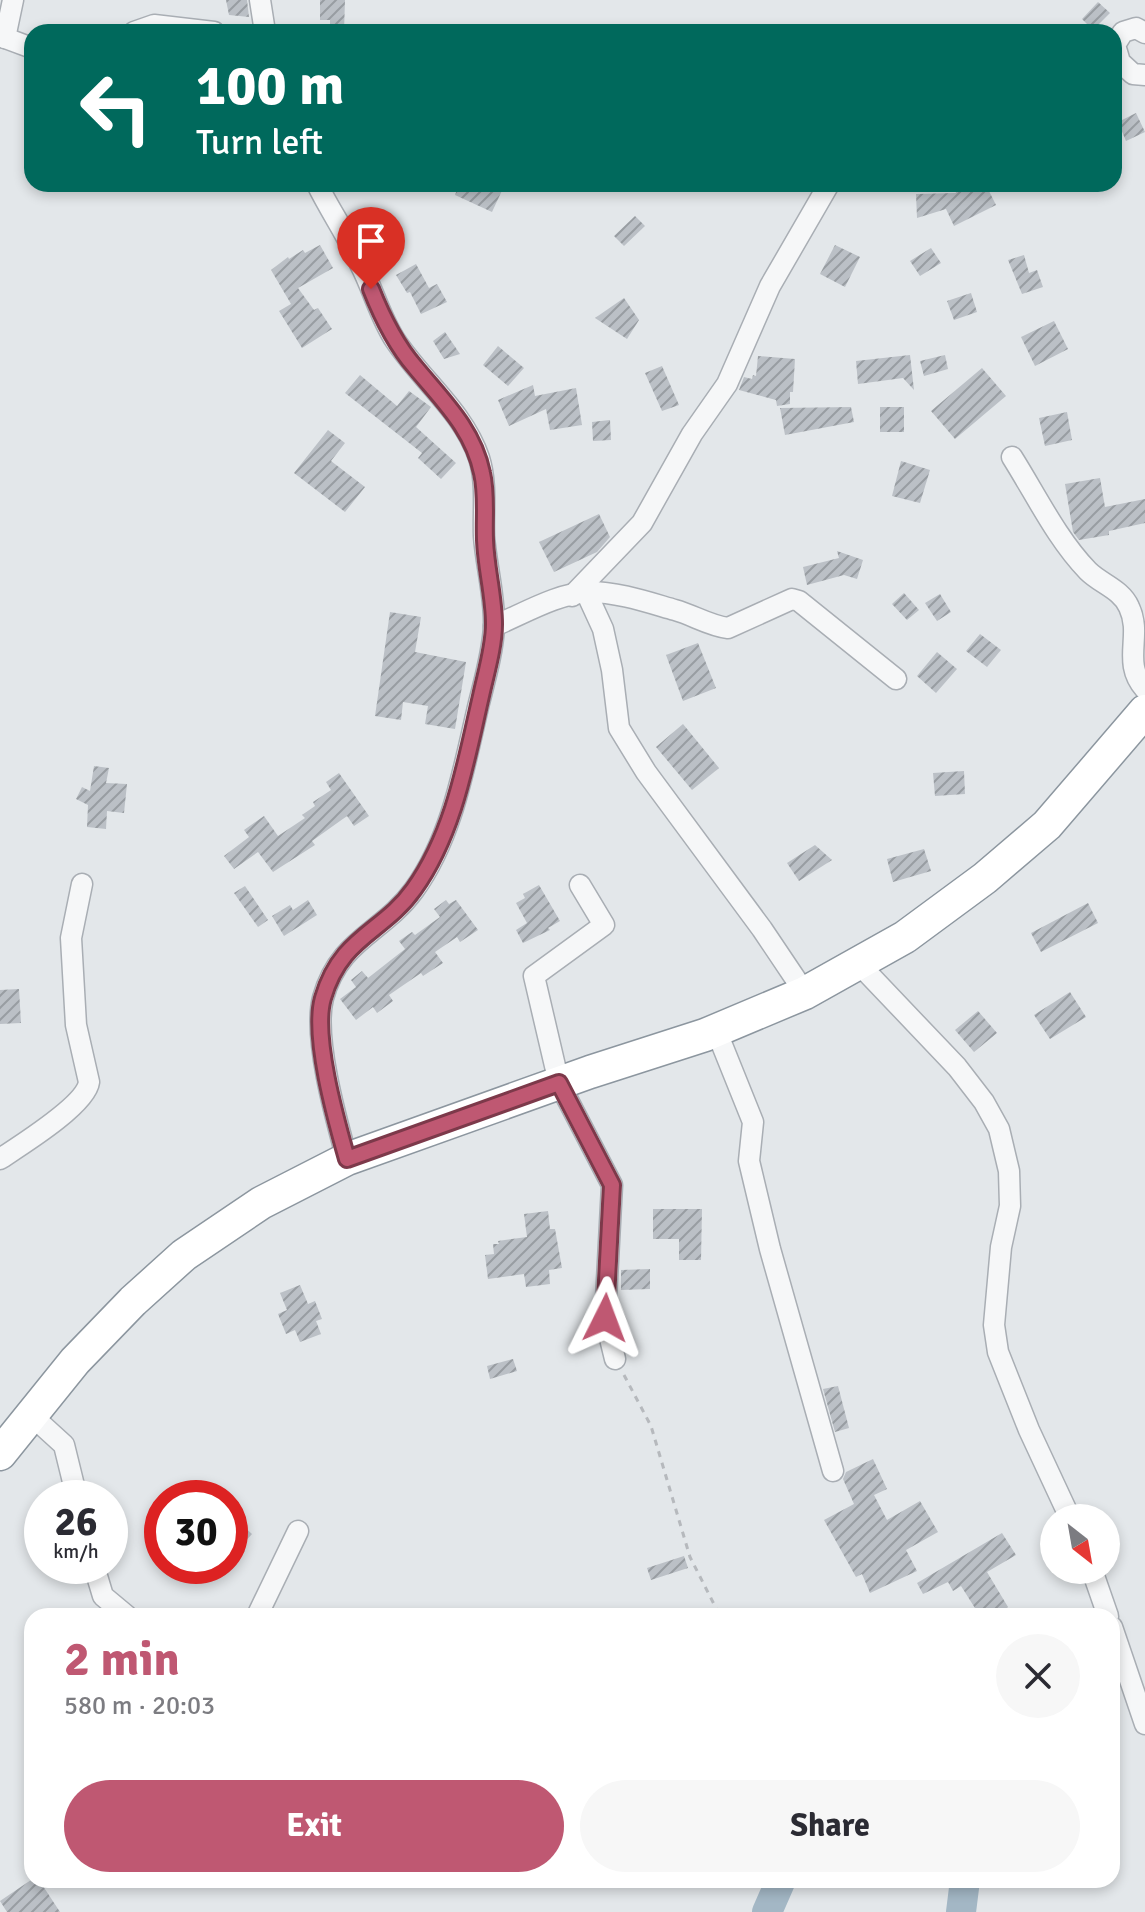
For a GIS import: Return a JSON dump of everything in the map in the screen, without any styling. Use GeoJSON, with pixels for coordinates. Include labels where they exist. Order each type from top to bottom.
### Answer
{"type":"FeatureCollection","features":[{"type":"Feature","properties":{"kind":"highway"},"geometry":{"type":"LineString","coordinates":[[0,1454],[75,1361],[133,1301],[184,1255],[261,1203],[347,1159],[716,1030],[805,993],[905,937],[985,878],[1047,825],[1145,711]]}},
{"type":"Feature","properties":{"kind":"street"},"geometry":{"type":"LineString","coordinates":[[13,0],[3,37],[24,45]]}},
{"type":"Feature","properties":{"kind":"street"},"geometry":{"type":"LineString","coordinates":[[260,0],[264,24]]}},
{"type":"Feature","properties":{"kind":"street"},"geometry":{"type":"LineString","coordinates":[[1122,34],[1136,28],[1145,33]]}},
{"type":"Feature","properties":{"kind":"street"},"geometry":{"type":"LineString","coordinates":[[1122,64],[1133,74],[1145,75]]}},
{"type":"Feature","properties":{"kind":"street"},"geometry":{"type":"LineString","coordinates":[[321,192],[360,262],[381,315],[394,338],[458,416],[478,458],[483,478],[486,558],[494,626],[465,764],[434,859],[404,902],[358,939],[334,967],[322,1001],[322,1034],[330,1095],[347,1159]]}},
{"type":"Feature","properties":{"kind":"street"},"geometry":{"type":"LineString","coordinates":[[579,594],[642,523],[692,434],[727,384],[770,286],[824,192]]}},
{"type":"Feature","properties":{"kind":"street"},"geometry":{"type":"LineString","coordinates":[[1012,457],[1062,539],[1089,572],[1121,595],[1129,607],[1134,624],[1132,661],[1135,678],[1145,689]]}},
{"type":"Feature","properties":{"kind":"street"},"geometry":{"type":"LineString","coordinates":[[494,626],[579,594],[625,597],[728,628],[786,600],[799,601],[896,679]]}},
{"type":"Feature","properties":{"kind":"street"},"geometry":{"type":"LineString","coordinates":[[579,594],[603,629],[619,728],[646,772],[762,929],[805,993]]}},
{"type":"Feature","properties":{"kind":"street"},"geometry":{"type":"LineString","coordinates":[[0,1159],[73,1105],[88,1089],[76,1025],[71,938],[82,884]]}},
{"type":"Feature","properties":{"kind":"street"},"geometry":{"type":"LineString","coordinates":[[580,885],[604,925],[534,976],[559,1083],[612,1185],[605,1318],[615,1359]]}},
{"type":"Feature","properties":{"kind":"street"},"geometry":{"type":"LineString","coordinates":[[858,963],[957,1067],[984,1102],[999,1129],[1009,1171],[1010,1206],[1001,1247],[994,1325],[998,1352],[1063,1504]]}},
{"type":"Feature","properties":{"kind":"street"},"geometry":{"type":"LineString","coordinates":[[716,1030],[753,1122],[749,1161],[774,1265],[833,1471]]}},
{"type":"Feature","properties":{"kind":"street"},"geometry":{"type":"LineString","coordinates":[[31,1415],[64,1445],[73,1480]]}},
{"type":"Feature","properties":{"kind":"street"},"geometry":{"type":"LineString","coordinates":[[261,1608],[298,1531]]}},
{"type":"Feature","properties":{"kind":"street"},"geometry":{"type":"LineString","coordinates":[[99,1584],[103,1596],[117,1608]]}},
{"type":"Feature","properties":{"kind":"street"},"geometry":{"type":"LineString","coordinates":[[1097,1584],[1105,1608]]}},
{"type":"Feature","properties":{"kind":"street"},"geometry":{"type":"LineString","coordinates":[[1120,1651],[1145,1724]]}},
{"type":"Feature","properties":{"kind":"path"},"geometry":{"type":"LineString","coordinates":[[615,1359],[651,1426],[690,1557],[716,1608]]}},
{"type":"Feature","properties":{"kind":"building"},"geometry":{"type":"Polygon","coordinates":[[[226,0],[247,0],[249,17],[229,15],[226,0]]]}},
{"type":"Feature","properties":{"kind":"building"},"geometry":{"type":"Polygon","coordinates":[[[320,0],[345,0],[344,24],[320,20],[320,0]]]}},
{"type":"Feature","properties":{"kind":"building"},"geometry":{"type":"Polygon","coordinates":[[[1098,2],[1110,13],[1099,24],[1087,24],[1082,19],[1098,2]]]}},
{"type":"Feature","properties":{"kind":"building"},"geometry":{"type":"Polygon","coordinates":[[[1136,113],[1145,132],[1126,141],[1122,120],[1136,113]]]}},
{"type":"Feature","properties":{"kind":"building"},"geometry":{"type":"Polygon","coordinates":[[[456,192],[501,192],[492,212],[455,195],[456,192]]]}},
{"type":"Feature","properties":{"kind":"building"},"geometry":{"type":"Polygon","coordinates":[[[990,192],[996,205],[954,226],[946,209],[917,218],[916,194],[990,192]]]}},
{"type":"Feature","properties":{"kind":"building"},"geometry":{"type":"Polygon","coordinates":[[[635,216],[645,226],[624,246],[614,236],[635,216]]]}},
{"type":"Feature","properties":{"kind":"building"},"geometry":{"type":"Polygon","coordinates":[[[374,225],[378,232],[383,229],[389,241],[369,252],[359,233],[374,225]]]}},
{"type":"Feature","properties":{"kind":"building"},"geometry":{"type":"Polygon","coordinates":[[[320,245],[333,268],[298,288],[314,310],[318,308],[332,329],[302,348],[279,311],[291,304],[271,270],[288,257],[320,245]]]}},
{"type":"Feature","properties":{"kind":"building"},"geometry":{"type":"Polygon","coordinates":[[[835,245],[860,257],[845,287],[820,274],[835,245]]]}},
{"type":"Feature","properties":{"kind":"building"},"geometry":{"type":"Polygon","coordinates":[[[931,248],[941,263],[920,276],[910,261],[931,248]]]}},
{"type":"Feature","properties":{"kind":"building"},"geometry":{"type":"Polygon","coordinates":[[[1024,255],[1029,273],[1037,270],[1043,287],[1022,294],[1008,260],[1024,255]]]}},
{"type":"Feature","properties":{"kind":"building"},"geometry":{"type":"Polygon","coordinates":[[[416,264],[429,288],[437,284],[447,302],[421,314],[410,292],[407,293],[396,275],[416,264]]]}},
{"type":"Feature","properties":{"kind":"building"},"geometry":{"type":"Polygon","coordinates":[[[971,293],[977,312],[954,320],[947,301],[971,293]]]}},
{"type":"Feature","properties":{"kind":"building"},"geometry":{"type":"Polygon","coordinates":[[[624,298],[639,320],[627,339],[595,318],[624,298]]]}},
{"type":"Feature","properties":{"kind":"building"},"geometry":{"type":"Polygon","coordinates":[[[1054,321],[1068,349],[1035,366],[1021,337],[1054,321]]]}},
{"type":"Feature","properties":{"kind":"building"},"geometry":{"type":"Polygon","coordinates":[[[445,332],[460,354],[444,359],[433,341],[445,332]]]}},
{"type":"Feature","properties":{"kind":"building"},"geometry":{"type":"Polygon","coordinates":[[[498,346],[524,368],[508,386],[483,365],[498,346]]]}},
{"type":"Feature","properties":{"kind":"building"},"geometry":{"type":"Polygon","coordinates":[[[910,355],[914,390],[903,378],[858,384],[856,361],[910,355]]]}},
{"type":"Feature","properties":{"kind":"building"},"geometry":{"type":"Polygon","coordinates":[[[945,355],[948,369],[924,376],[920,361],[945,355]]]}},
{"type":"Feature","properties":{"kind":"building"},"geometry":{"type":"Polygon","coordinates":[[[758,356],[795,359],[790,404],[777,406],[776,400],[739,390],[744,377],[752,379],[753,375],[756,376],[758,356]]]}},
{"type":"Feature","properties":{"kind":"building"},"geometry":{"type":"Polygon","coordinates":[[[662,366],[679,405],[662,411],[645,373],[662,366]]]}},
{"type":"Feature","properties":{"kind":"building"},"geometry":{"type":"Polygon","coordinates":[[[982,368],[1006,396],[955,439],[931,411],[982,368]]]}},
{"type":"Feature","properties":{"kind":"building"},"geometry":{"type":"Polygon","coordinates":[[[360,375],[397,406],[409,391],[431,407],[416,427],[456,463],[441,479],[418,458],[422,453],[345,393],[360,375]]]}},
{"type":"Feature","properties":{"kind":"building"},"geometry":{"type":"Polygon","coordinates":[[[533,385],[535,396],[576,388],[582,425],[550,430],[546,409],[509,426],[498,400],[533,385]]]}},
{"type":"Feature","properties":{"kind":"building"},"geometry":{"type":"Polygon","coordinates":[[[851,407],[854,422],[785,435],[780,408],[851,407]]]}},
{"type":"Feature","properties":{"kind":"building"},"geometry":{"type":"Polygon","coordinates":[[[880,407],[904,407],[904,432],[880,432],[880,407]]]}},
{"type":"Feature","properties":{"kind":"building"},"geometry":{"type":"Polygon","coordinates":[[[1067,412],[1072,440],[1045,446],[1039,418],[1067,412]]]}},
{"type":"Feature","properties":{"kind":"building"},"geometry":{"type":"Polygon","coordinates":[[[610,420],[611,440],[593,441],[592,422],[610,420]]]}},
{"type":"Feature","properties":{"kind":"building"},"geometry":{"type":"Polygon","coordinates":[[[328,430],[345,443],[331,461],[365,487],[345,512],[294,473],[328,430]]]}},
{"type":"Feature","properties":{"kind":"building"},"geometry":{"type":"Polygon","coordinates":[[[901,461],[930,470],[920,503],[892,496],[901,461]]]}},
{"type":"Feature","properties":{"kind":"building"},"geometry":{"type":"Polygon","coordinates":[[[1100,478],[1105,507],[1145,499],[1145,523],[1109,531],[1109,535],[1079,540],[1073,532],[1065,484],[1100,478]]]}},
{"type":"Feature","properties":{"kind":"building"},"geometry":{"type":"Polygon","coordinates":[[[599,514],[610,537],[597,552],[554,572],[539,542],[599,514]]]}},
{"type":"Feature","properties":{"kind":"building"},"geometry":{"type":"Polygon","coordinates":[[[837,551],[863,560],[857,579],[844,575],[807,585],[803,567],[839,558],[837,551]]]}},
{"type":"Feature","properties":{"kind":"building"},"geometry":{"type":"Polygon","coordinates":[[[904,593],[919,610],[907,620],[892,604],[904,593]]]}},
{"type":"Feature","properties":{"kind":"building"},"geometry":{"type":"Polygon","coordinates":[[[940,594],[951,612],[937,621],[925,603],[940,594]]]}},
{"type":"Feature","properties":{"kind":"building"},"geometry":{"type":"Polygon","coordinates":[[[390,612],[421,617],[415,652],[466,662],[455,729],[425,724],[428,706],[403,702],[401,720],[375,716],[390,612]]]}},
{"type":"Feature","properties":{"kind":"building"},"geometry":{"type":"Polygon","coordinates":[[[980,634],[1001,650],[987,667],[966,651],[980,634]]]}},
{"type":"Feature","properties":{"kind":"building"},"geometry":{"type":"Polygon","coordinates":[[[698,643],[716,688],[683,701],[666,655],[698,643]]]}},
{"type":"Feature","properties":{"kind":"building"},"geometry":{"type":"Polygon","coordinates":[[[937,652],[957,669],[936,693],[917,676],[937,652]]]}},
{"type":"Feature","properties":{"kind":"building"},"geometry":{"type":"Polygon","coordinates":[[[683,724],[719,768],[692,790],[656,747],[683,724]]]}},
{"type":"Feature","properties":{"kind":"building"},"geometry":{"type":"Polygon","coordinates":[[[94,766],[109,768],[106,783],[127,784],[124,813],[107,811],[106,829],[87,827],[88,805],[76,799],[82,787],[90,791],[94,766]]]}},
{"type":"Feature","properties":{"kind":"building"},"geometry":{"type":"Polygon","coordinates":[[[964,771],[965,794],[935,796],[933,773],[964,771]]]}},
{"type":"Feature","properties":{"kind":"building"},"geometry":{"type":"Polygon","coordinates":[[[339,773],[369,816],[354,826],[347,816],[312,841],[315,845],[273,872],[258,852],[234,869],[224,856],[249,837],[244,830],[264,816],[278,836],[305,818],[302,815],[315,806],[313,802],[331,790],[326,782],[339,773]]]}},
{"type":"Feature","properties":{"kind":"building"},"geometry":{"type":"Polygon","coordinates":[[[815,845],[832,860],[799,881],[787,863],[815,845]]]}},
{"type":"Feature","properties":{"kind":"building"},"geometry":{"type":"Polygon","coordinates":[[[924,849],[931,871],[893,882],[887,859],[924,849]]]}},
{"type":"Feature","properties":{"kind":"building"},"geometry":{"type":"Polygon","coordinates":[[[539,885],[560,921],[548,928],[550,930],[523,943],[516,930],[527,923],[516,903],[525,898],[523,894],[539,885]]]}},
{"type":"Feature","properties":{"kind":"building"},"geometry":{"type":"Polygon","coordinates":[[[245,886],[268,920],[258,927],[234,893],[245,886]]]}},
{"type":"Feature","properties":{"kind":"building"},"geometry":{"type":"Polygon","coordinates":[[[308,900],[317,915],[284,936],[272,916],[290,905],[293,910],[308,900]]]}},
{"type":"Feature","properties":{"kind":"building"},"geometry":{"type":"Polygon","coordinates":[[[446,900],[449,904],[456,900],[478,930],[460,942],[457,937],[435,952],[443,963],[423,976],[421,973],[389,995],[393,1001],[377,1013],[373,1007],[356,1020],[340,999],[356,987],[351,980],[362,971],[368,978],[405,949],[399,941],[412,932],[415,935],[440,917],[434,909],[446,900]]]}},
{"type":"Feature","properties":{"kind":"building"},"geometry":{"type":"Polygon","coordinates":[[[1088,903],[1098,923],[1041,952],[1031,933],[1088,903]]]}},
{"type":"Feature","properties":{"kind":"building"},"geometry":{"type":"Polygon","coordinates":[[[19,989],[21,1023],[0,1024],[0,990],[19,989]]]}},
{"type":"Feature","properties":{"kind":"building"},"geometry":{"type":"Polygon","coordinates":[[[1070,992],[1086,1017],[1050,1039],[1034,1015],[1070,992]]]}},
{"type":"Feature","properties":{"kind":"building"},"geometry":{"type":"Polygon","coordinates":[[[978,1011],[997,1033],[974,1052],[955,1030],[978,1011]]]}},
{"type":"Feature","properties":{"kind":"building"},"geometry":{"type":"Polygon","coordinates":[[[653,1209],[702,1209],[701,1260],[679,1260],[679,1239],[653,1239],[653,1209]]]}},
{"type":"Feature","properties":{"kind":"building"},"geometry":{"type":"Polygon","coordinates":[[[548,1211],[550,1229],[555,1229],[562,1268],[549,1270],[550,1284],[526,1287],[524,1274],[488,1279],[485,1255],[494,1254],[493,1244],[527,1237],[524,1214],[548,1211]]]}},
{"type":"Feature","properties":{"kind":"building"},"geometry":{"type":"Polygon","coordinates":[[[650,1269],[650,1289],[621,1290],[621,1270],[650,1269]]]}},
{"type":"Feature","properties":{"kind":"building"},"geometry":{"type":"Polygon","coordinates":[[[300,1285],[308,1304],[315,1301],[322,1319],[316,1321],[321,1334],[300,1342],[295,1330],[286,1334],[278,1314],[287,1310],[280,1293],[300,1285]]]}},
{"type":"Feature","properties":{"kind":"building"},"geometry":{"type":"Polygon","coordinates":[[[513,1359],[517,1371],[490,1379],[487,1366],[513,1359]]]}},
{"type":"Feature","properties":{"kind":"building"},"geometry":{"type":"Polygon","coordinates":[[[838,1386],[849,1428],[835,1432],[823,1389],[838,1386]]]}},
{"type":"Feature","properties":{"kind":"building"},"geometry":{"type":"Polygon","coordinates":[[[873,1459],[887,1489],[874,1495],[887,1520],[920,1501],[938,1532],[906,1550],[917,1571],[870,1593],[862,1574],[856,1577],[824,1520],[854,1504],[843,1479],[846,1472],[873,1459]]]}},
{"type":"Feature","properties":{"kind":"building"},"geometry":{"type":"Polygon","coordinates":[[[1002,1533],[1016,1555],[987,1572],[1006,1608],[975,1608],[961,1586],[953,1591],[948,1582],[923,1594],[917,1583],[1002,1533]]]}},
{"type":"Feature","properties":{"kind":"building"},"geometry":{"type":"Polygon","coordinates":[[[684,1556],[688,1568],[651,1580],[647,1568],[684,1556]]]}},
{"type":"Feature","properties":{"kind":"building"},"geometry":{"type":"Polygon","coordinates":[[[24,1885],[24,1888],[44,1888],[60,1912],[7,1912],[0,1901],[24,1885]]]}},
{"type":"Feature","properties":{"kind":"waterway"},"geometry":{"type":"LineString","coordinates":[[767,1912],[778,1888]]}},
{"type":"Feature","properties":{"kind":"waterway"},"geometry":{"type":"LineString","coordinates":[[961,1912],[964,1888]]}},
{"type":"Feature","properties":{"kind":"route"},"geometry":{"type":"LineString","coordinates":[[371,289],[394,338],[458,416],[478,458],[483,478],[486,558],[494,626],[465,764],[434,859],[404,902],[358,939],[334,967],[322,1001],[322,1034],[330,1095],[347,1159],[559,1083],[612,1185],[605,1318]]}}]}
